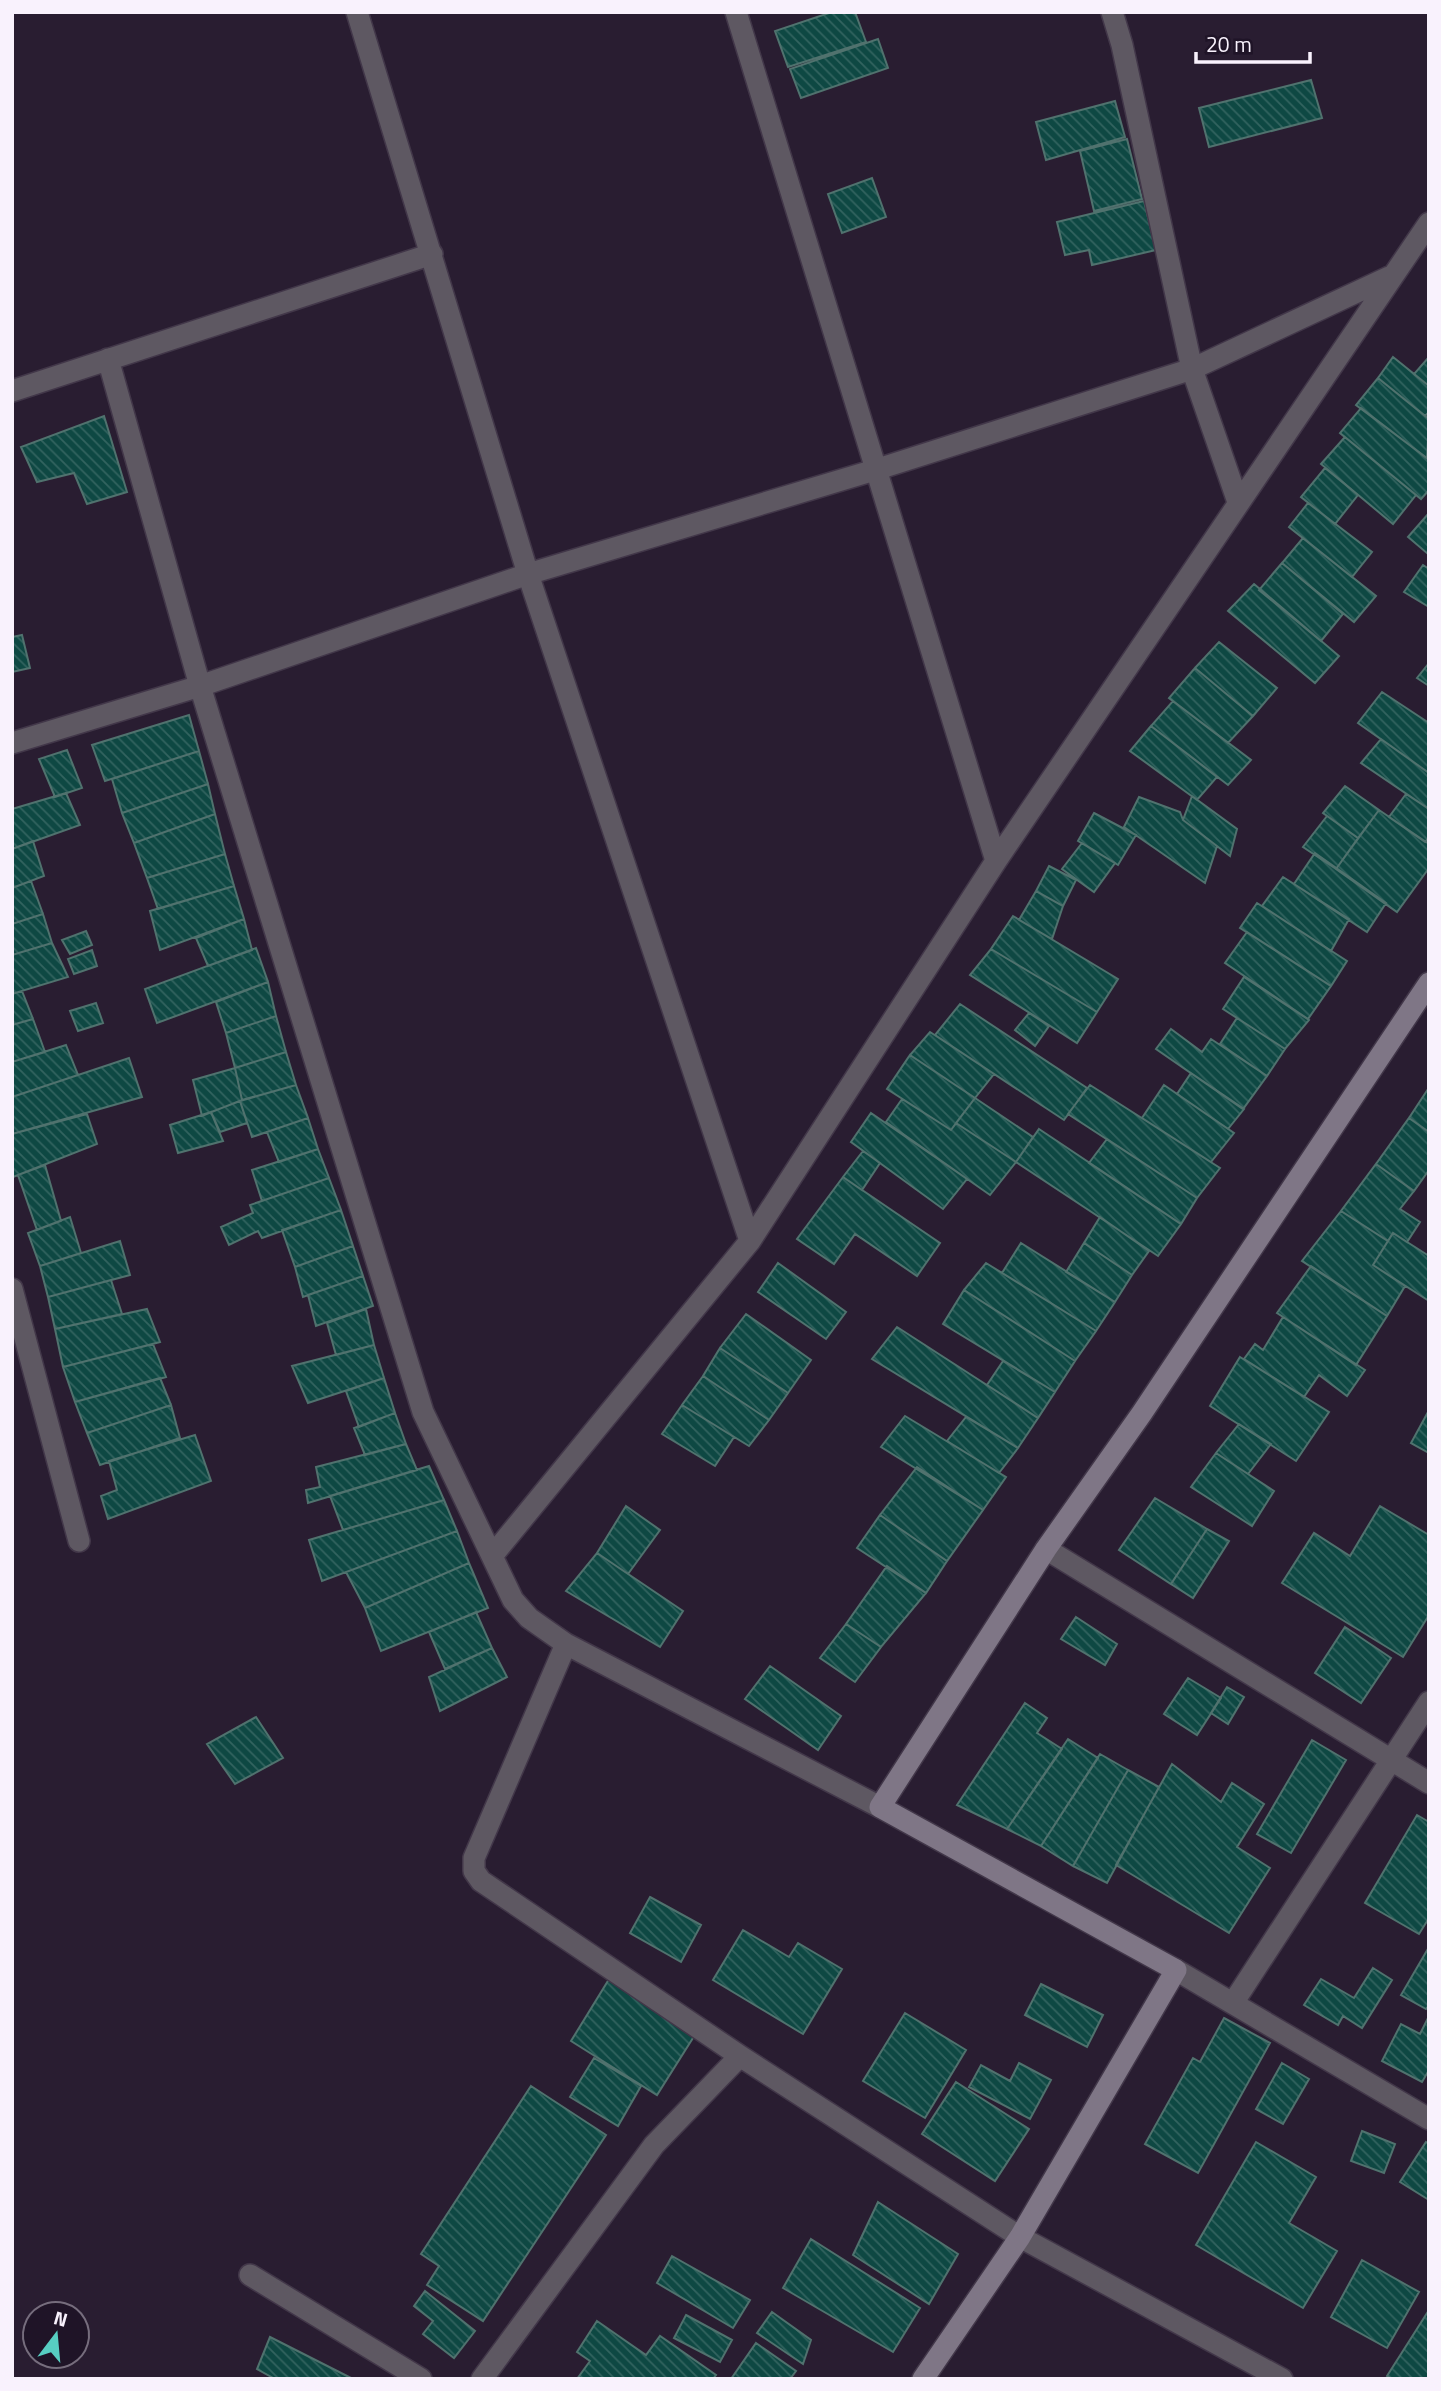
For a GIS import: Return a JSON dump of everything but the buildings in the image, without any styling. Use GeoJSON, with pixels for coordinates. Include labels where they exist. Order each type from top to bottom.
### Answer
{"type":"FeatureCollection","features":[{"type":"Feature","properties":{"kind":"street"},"geometry":{"type":"LineString","coordinates":[[357,12],[528,574],[750,1241]]}},
{"type":"Feature","properties":{"kind":"street"},"geometry":{"type":"LineString","coordinates":[[736,12],[996,861]]}},
{"type":"Feature","properties":{"kind":"street"},"geometry":{"type":"LineString","coordinates":[[1112,12],[1192,369],[1238,502]]}},
{"type":"Feature","properties":{"kind":"street"},"geometry":{"type":"LineString","coordinates":[[492,1556],[750,1241],[996,861],[1429,223]]}},
{"type":"Feature","properties":{"kind":"street"},"geometry":{"type":"LineString","coordinates":[[12,391],[432,254]]}},
{"type":"Feature","properties":{"kind":"street"},"geometry":{"type":"LineString","coordinates":[[12,743],[200,686],[528,574],[878,469],[1192,369],[1391,276]]}},
{"type":"Feature","properties":{"kind":"street"},"geometry":{"type":"LineString","coordinates":[[108,359],[200,686],[423,1412],[513,1600],[529,1618],[566,1644],[880,1807],[1176,1970],[1429,2119]]}},
{"type":"Feature","properties":{"kind":"street"},"geometry":{"type":"LineString","coordinates":[[880,1807],[1046,1549],[1149,1401],[1429,983]]}},
{"type":"Feature","properties":{"kind":"street"},"geometry":{"type":"LineString","coordinates":[[12,1289],[79,1541]]}},
{"type":"Feature","properties":{"kind":"street"},"geometry":{"type":"LineString","coordinates":[[1046,1549],[1429,1783]]}},
{"type":"Feature","properties":{"kind":"street"},"geometry":{"type":"LineString","coordinates":[[566,1644],[474,1858],[474,1871],[481,1881],[740,2056],[1020,2237],[1282,2379]]}},
{"type":"Feature","properties":{"kind":"street"},"geometry":{"type":"LineString","coordinates":[[1233,2003],[1394,1760],[1429,1702]]}},
{"type":"Feature","properties":{"kind":"street"},"geometry":{"type":"LineString","coordinates":[[923,2379],[1020,2237],[1176,1970]]}},
{"type":"Feature","properties":{"kind":"street"},"geometry":{"type":"LineString","coordinates":[[482,2379],[654,2145],[740,2056]]}},
{"type":"Feature","properties":{"kind":"street"},"geometry":{"type":"LineString","coordinates":[[250,2275],[421,2379]]}}]}
